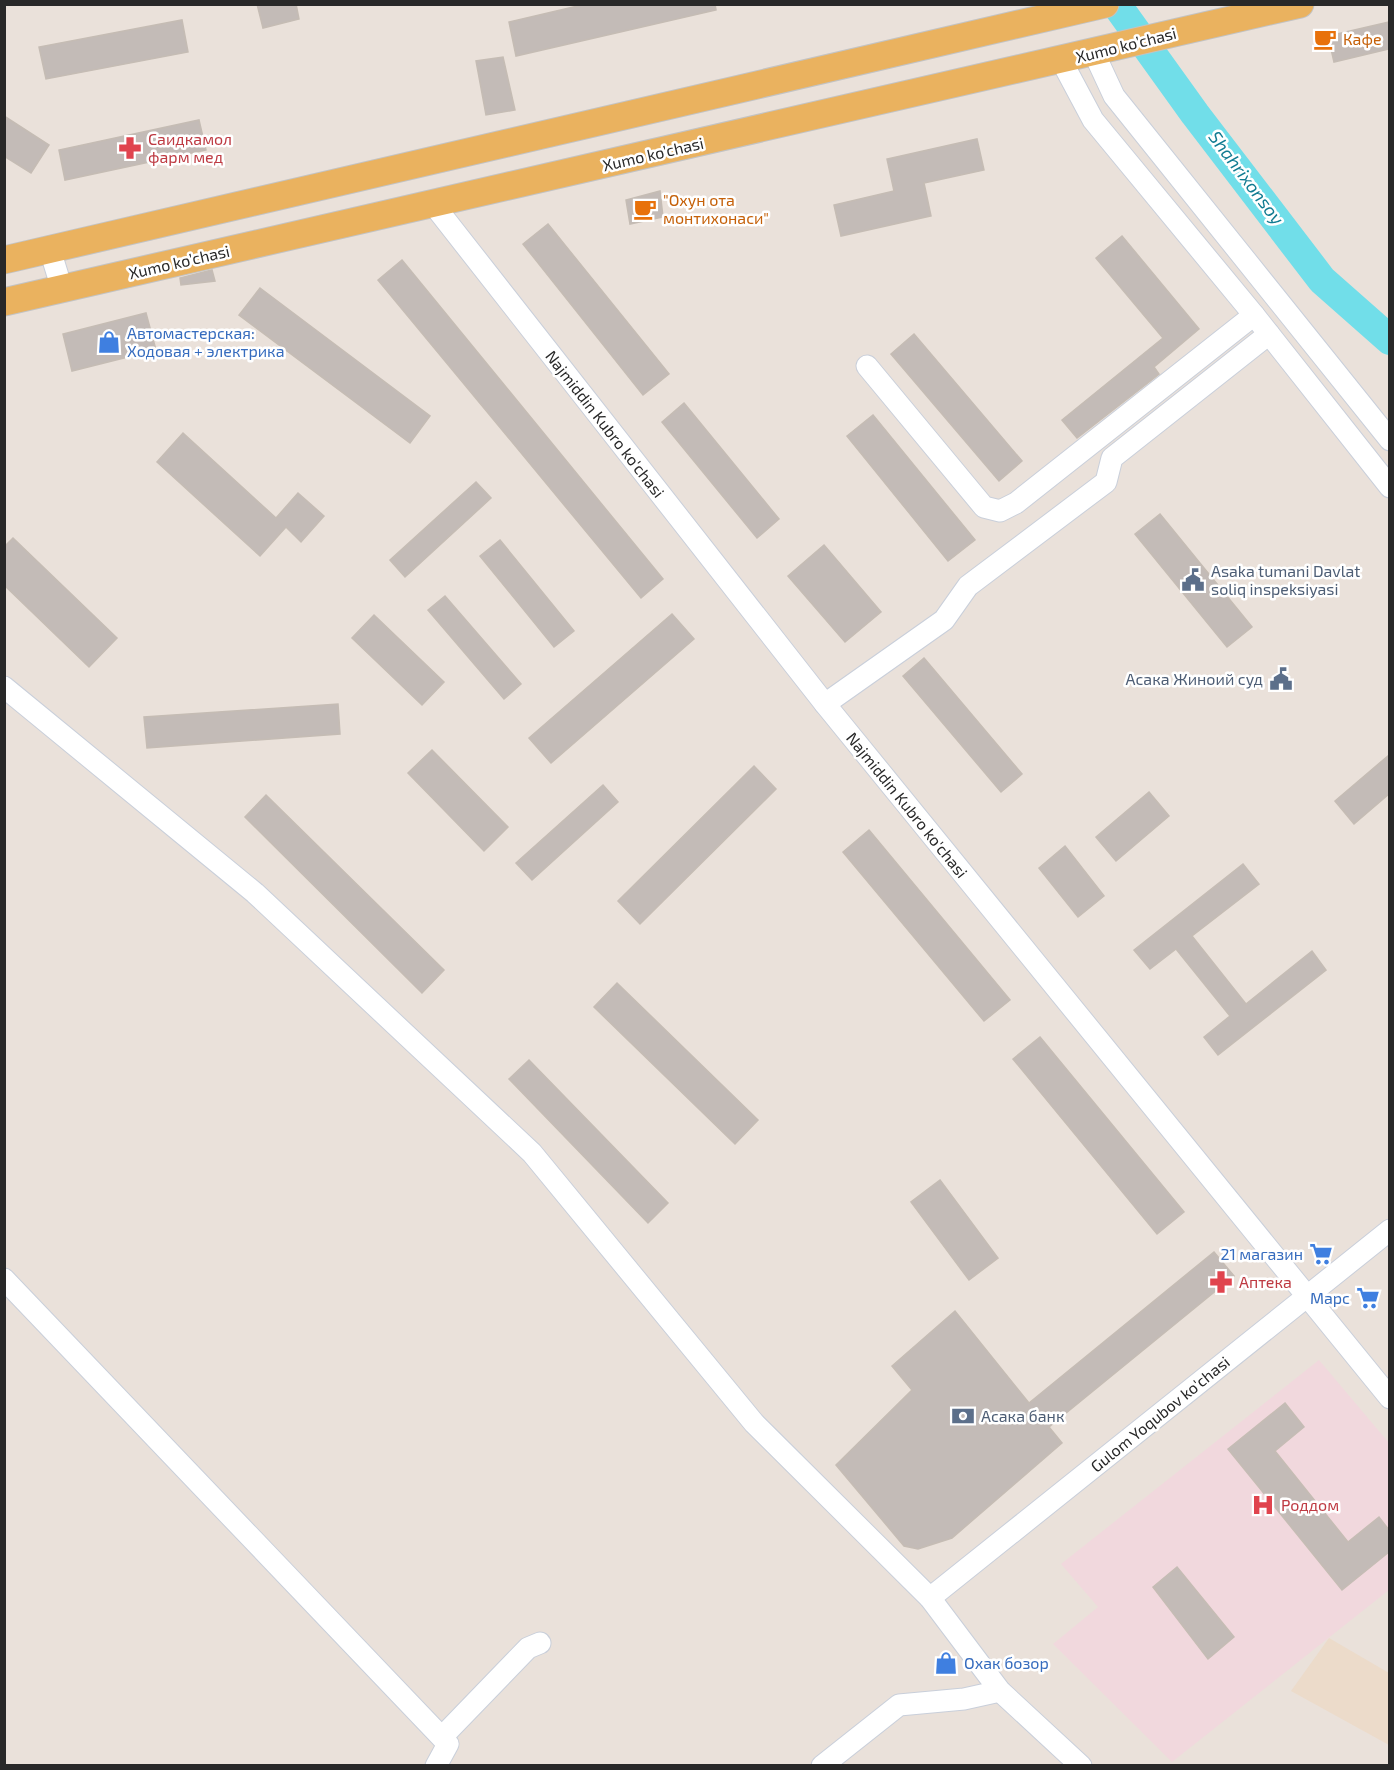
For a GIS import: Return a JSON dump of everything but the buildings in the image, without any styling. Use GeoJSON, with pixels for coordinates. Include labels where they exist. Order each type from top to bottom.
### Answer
{"type":"FeatureCollection","features":[{"type":"Feature","properties":{"kind":"main road"},"geometry":{"type":"LineString","coordinates":[[4,260],[1105,4]]}},
{"type":"Feature","properties":{"kind":"main road","name":"Xumo ko’chasi"},"geometry":{"type":"LineString","coordinates":[[4,302],[1300,4]]}},
{"type":"Feature","properties":{"kind":"main road"},"geometry":{"type":"LineString","coordinates":[[1022,24],[1048,63]]}},
{"type":"Feature","properties":{"kind":"street"},"geometry":{"type":"LineString","coordinates":[[1105,50],[1114,96],[1387,437],[1362,452]]}},
{"type":"Feature","properties":{"kind":"street"},"geometry":{"type":"LineString","coordinates":[[1048,63],[1254,315],[1389,487]]}},
{"type":"Feature","properties":{"kind":"street","name":"Najmiddin Kubro ko'chasi"},"geometry":{"type":"LineString","coordinates":[[433,204],[825,704],[1389,1398]]}},
{"type":"Feature","properties":{"kind":"street"},"geometry":{"type":"LineString","coordinates":[[50,250],[62,289]]}},
{"type":"Feature","properties":{"kind":"street"},"geometry":{"type":"LineString","coordinates":[[867,366],[984,507],[1000,511],[1016,503],[1254,315]]}},
{"type":"Feature","properties":{"kind":"street"},"geometry":{"type":"LineString","coordinates":[[825,704],[944,620],[968,586],[1106,482],[1112,458],[1269,334]]}},
{"type":"Feature","properties":{"kind":"street"},"geometry":{"type":"LineString","coordinates":[[4,687],[255,893],[532,1153],[754,1423],[930,1598],[1000,1690],[1081,1766]]}},
{"type":"Feature","properties":{"kind":"street","name":"Gulom Yoqubov ko'chasi"},"geometry":{"type":"LineString","coordinates":[[930,1598],[1389,1230]]}},
{"type":"Feature","properties":{"kind":"street"},"geometry":{"type":"LineString","coordinates":[[4,1279],[442,1737],[448,1744],[436,1766]]}},
{"type":"Feature","properties":{"kind":"street"},"geometry":{"type":"LineString","coordinates":[[442,1737],[528,1648],[540,1643]]}},
{"type":"Feature","properties":{"kind":"street"},"geometry":{"type":"LineString","coordinates":[[822,1766],[899,1705],[964,1700],[1000,1690]]}},
{"type":"Feature","properties":{"kind":"shaded area","name":"Роддом"},"geometry":{"type":"Polygon","coordinates":[[[1319,1360],[1389,1443],[1389,1590],[1172,1762],[1053,1644],[1098,1607],[1061,1564],[1319,1360]]]}},
{"type":"Feature","properties":{"kind":"shaded area"},"geometry":{"type":"Polygon","coordinates":[[[1329,1638],[1389,1673],[1389,1745],[1291,1691],[1329,1638]]]}},
{"type":"Feature","properties":{"kind":"waterway","name":"Shahrixonsoy"},"geometry":{"type":"LineString","coordinates":[[1116,4],[1195,114],[1322,280],[1390,340]]}},
{"type":"Feature","properties":{"kind":"place","name":"Кафе"},"geometry":{"type":"Point","coordinates":[1325,39]}},
{"type":"Feature","properties":{"kind":"place","name":"Саидкамол фарм мед"},"geometry":{"type":"Point","coordinates":[130,148]}},
{"type":"Feature","properties":{"kind":"place","name":"\"Охун ота монтихонаси\""},"geometry":{"type":"Point","coordinates":[645,209]}},
{"type":"Feature","properties":{"kind":"place","name":"Автомастерская: Ходовая + электрика"},"geometry":{"type":"Point","coordinates":[109,342]}},
{"type":"Feature","properties":{"kind":"place","name":"Asaka tumani Davlat soliq inspeksiyasi"},"geometry":{"type":"Point","coordinates":[1193,580]}},
{"type":"Feature","properties":{"kind":"place","name":"Асака Жиноий суд"},"geometry":{"type":"Point","coordinates":[1281,679]}},
{"type":"Feature","properties":{"kind":"place","name":"21 магазин"},"geometry":{"type":"Point","coordinates":[1321,1254]}},
{"type":"Feature","properties":{"kind":"place","name":"Аптека"},"geometry":{"type":"Point","coordinates":[1221,1282]}},
{"type":"Feature","properties":{"kind":"place","name":"Марс"},"geometry":{"type":"Point","coordinates":[1368,1298]}},
{"type":"Feature","properties":{"kind":"place","name":"Асака банк"},"geometry":{"type":"Point","coordinates":[963,1416]}},
{"type":"Feature","properties":{"kind":"place","name":"Роддом"},"geometry":{"type":"Point","coordinates":[1263,1505]}},
{"type":"Feature","properties":{"kind":"place","name":"Охак бозор"},"geometry":{"type":"Point","coordinates":[946,1663]}}]}
